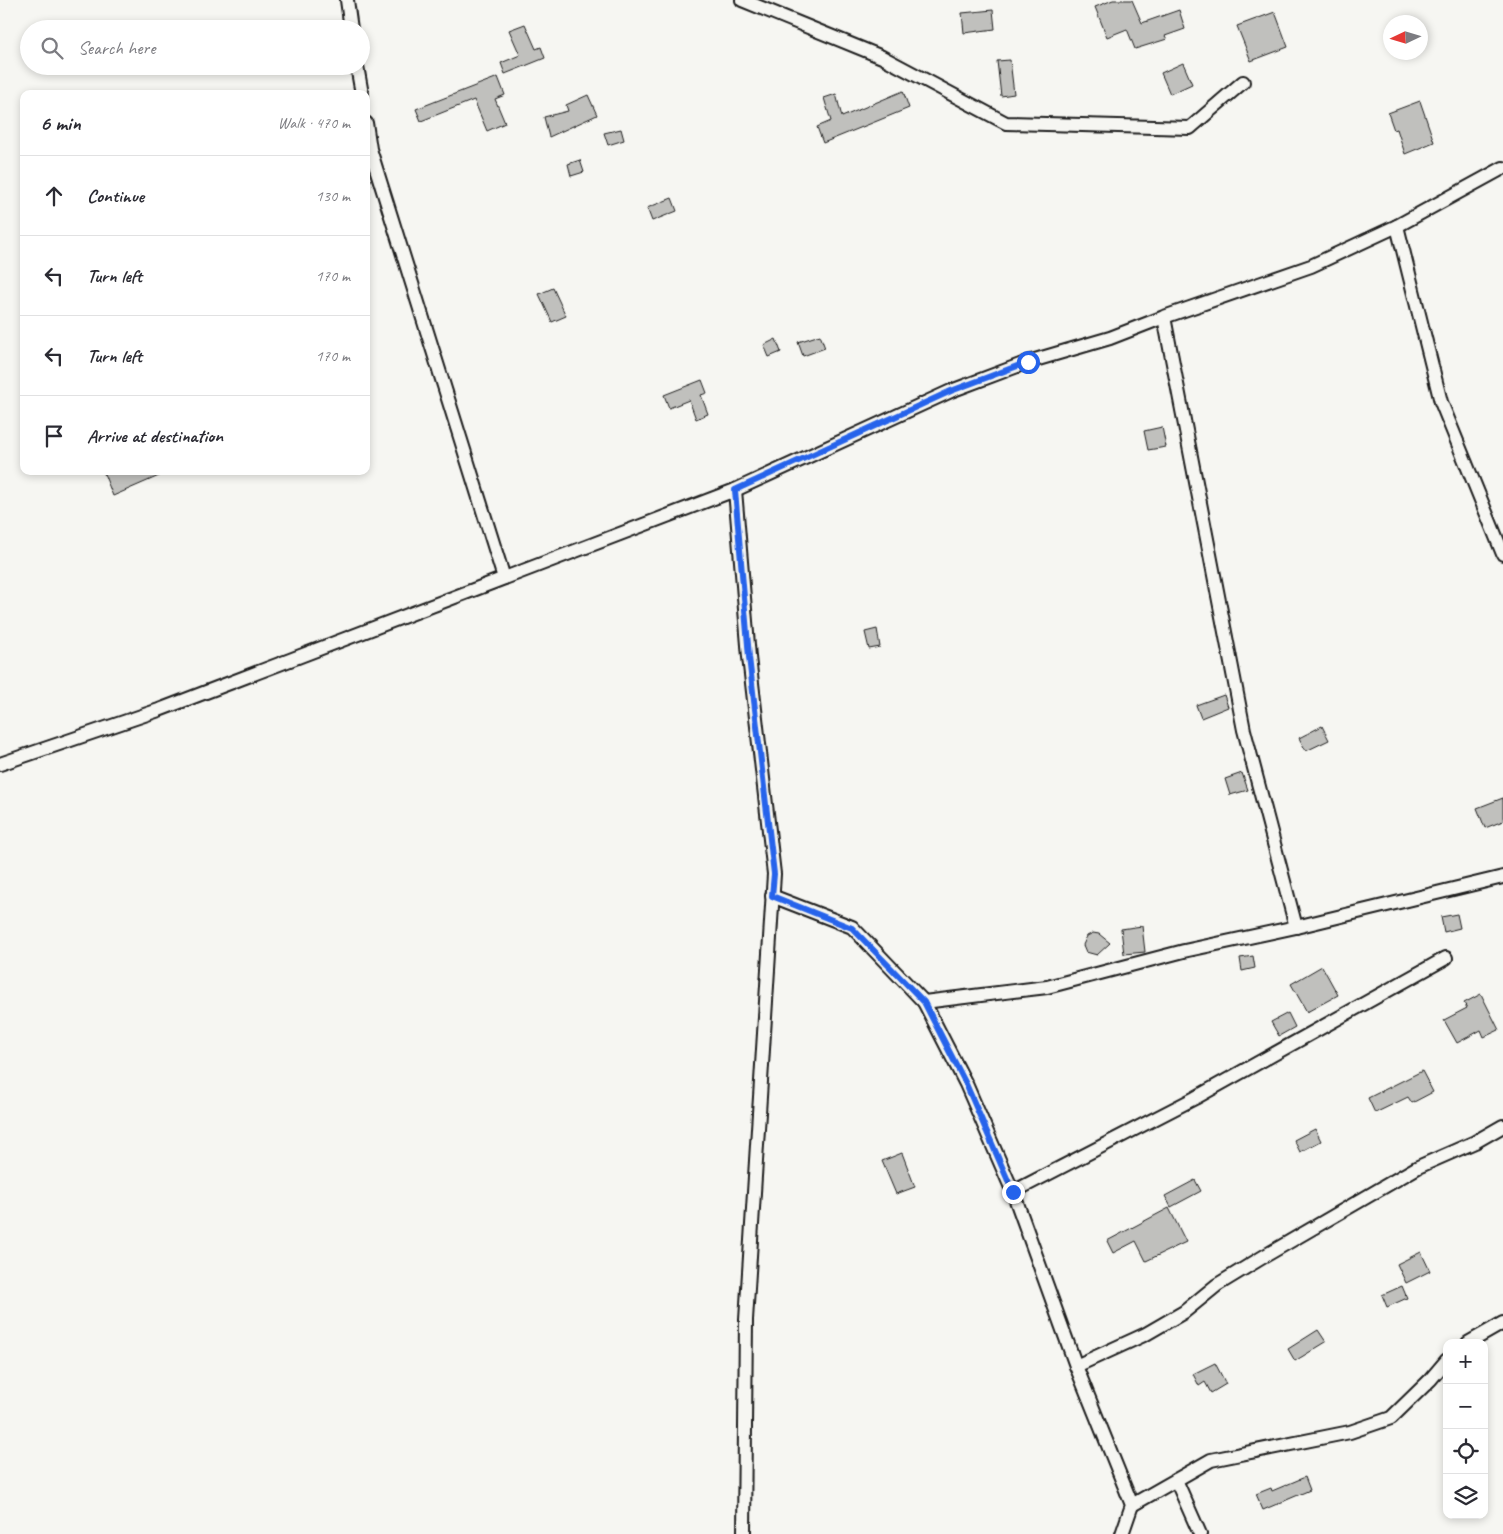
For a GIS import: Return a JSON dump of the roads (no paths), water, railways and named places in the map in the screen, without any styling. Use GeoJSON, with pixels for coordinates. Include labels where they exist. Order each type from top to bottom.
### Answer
{"type":"FeatureCollection","features":[{"type":"Feature","properties":{"kind":"street"},"geometry":{"type":"LineString","coordinates":[[346,0],[349,20]]}},
{"type":"Feature","properties":{"kind":"street"},"geometry":{"type":"LineString","coordinates":[[742,0],[882,58],[1006,123],[1190,128],[1243,82]]}},
{"type":"Feature","properties":{"kind":"street"},"geometry":{"type":"LineString","coordinates":[[359,75],[361,90]]}},
{"type":"Feature","properties":{"kind":"street"},"geometry":{"type":"LineString","coordinates":[[370,143],[373,158],[504,578]]}},
{"type":"Feature","properties":{"kind":"street"},"geometry":{"type":"LineString","coordinates":[[0,764],[159,710],[735,490],[951,391],[1028,362],[1110,338],[1164,316],[1312,266],[1397,226],[1503,168]]}},
{"type":"Feature","properties":{"kind":"street"},"geometry":{"type":"LineString","coordinates":[[1397,226],[1441,402],[1503,554]]}},
{"type":"Feature","properties":{"kind":"street"},"geometry":{"type":"LineString","coordinates":[[1164,316],[1244,730],[1296,927]]}},
{"type":"Feature","properties":{"kind":"street"},"geometry":{"type":"LineString","coordinates":[[735,490],[749,657],[774,874],[746,1320],[744,1534]]}},
{"type":"Feature","properties":{"kind":"street"},"geometry":{"type":"LineString","coordinates":[[924,1002],[1047,986],[1184,951],[1296,927],[1503,877]]}},
{"type":"Feature","properties":{"kind":"street"},"geometry":{"type":"LineString","coordinates":[[772,896],[852,928],[924,1002],[966,1084],[1013,1192],[1076,1366],[1132,1505],[1122,1534]]}},
{"type":"Feature","properties":{"kind":"street"},"geometry":{"type":"LineString","coordinates":[[1013,1192],[1195,1098],[1446,958]]}},
{"type":"Feature","properties":{"kind":"street"},"geometry":{"type":"LineString","coordinates":[[1076,1366],[1146,1334],[1184,1312],[1217,1285],[1262,1257],[1418,1167],[1475,1142],[1503,1126]]}},
{"type":"Feature","properties":{"kind":"street"},"geometry":{"type":"LineString","coordinates":[[1475,1339],[1503,1323]]}},
{"type":"Feature","properties":{"kind":"street"},"geometry":{"type":"LineString","coordinates":[[1132,1505],[1211,1460],[1350,1432],[1391,1418],[1443,1365]]}},
{"type":"Feature","properties":{"kind":"street"},"geometry":{"type":"LineString","coordinates":[[1176,1480],[1200,1534]]}}]}
